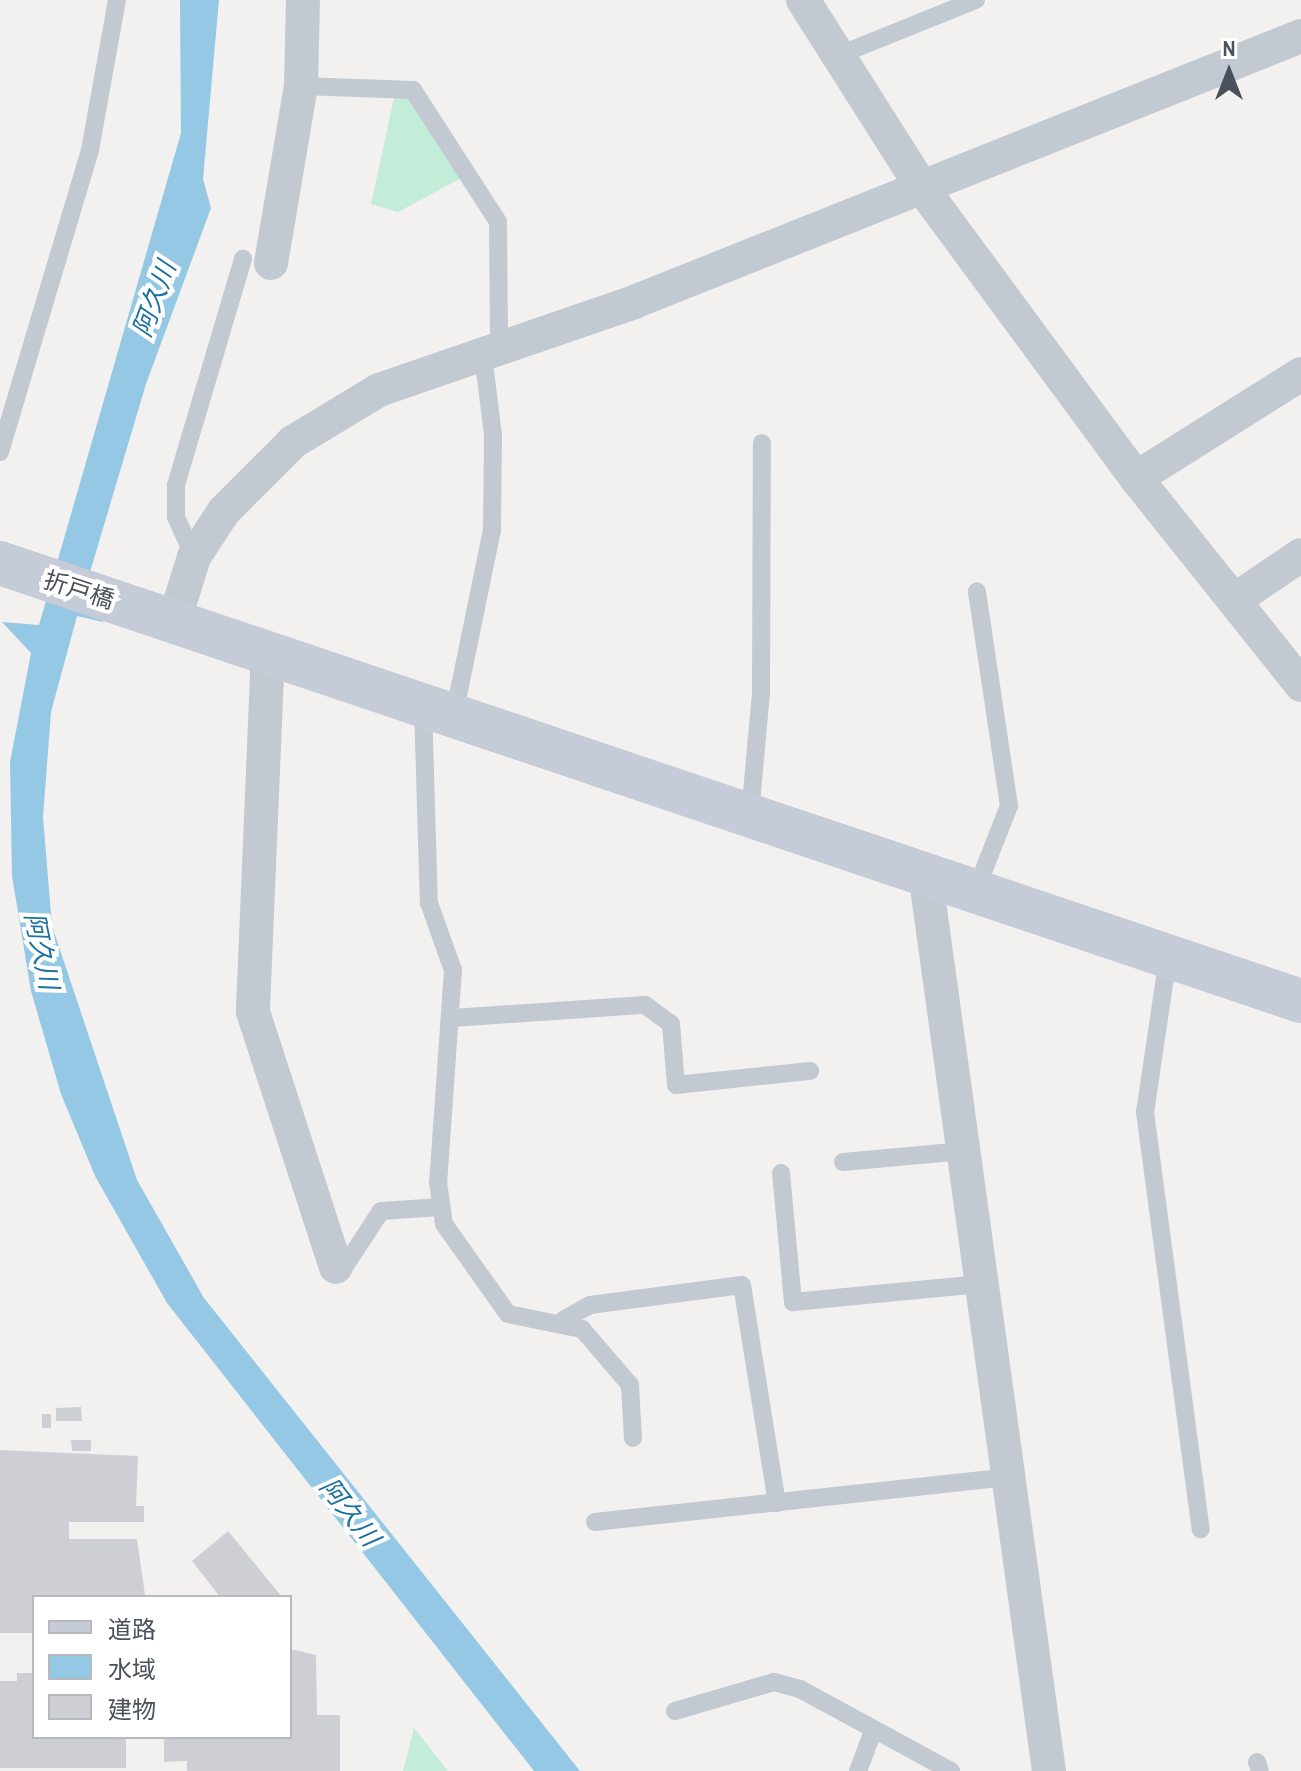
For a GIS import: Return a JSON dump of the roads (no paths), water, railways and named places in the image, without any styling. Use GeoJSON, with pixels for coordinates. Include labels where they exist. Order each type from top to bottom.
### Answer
{"type":"FeatureCollection","features":[{"type":"Feature","properties":{"kind":"street"},"geometry":{"type":"LineString","coordinates":[[257,261],[301,86],[303,0]]}},
{"type":"Feature","properties":{"kind":"street"},"geometry":{"type":"LineString","coordinates":[[803,0],[834,57],[923,189],[1136,478],[1236,599],[1301,685]]}},
{"type":"Feature","properties":{"kind":"street"},"geometry":{"type":"LineString","coordinates":[[166,618],[194,557],[224,511],[293,442],[379,390],[923,189],[1301,36]]}},
{"type":"Feature","properties":{"kind":"street"},"geometry":{"type":"LineString","coordinates":[[1136,478],[1301,374]]}},
{"type":"Feature","properties":{"kind":"street"},"geometry":{"type":"LineString","coordinates":[[1236,599],[1301,555]]}},
{"type":"Feature","properties":{"kind":"street","name":"折戸橋"},"geometry":{"type":"LineString","coordinates":[[0,563],[1301,1001]]}},
{"type":"Feature","properties":{"kind":"street"},"geometry":{"type":"LineString","coordinates":[[268,651],[253,1012],[336,1267]]}},
{"type":"Feature","properties":{"kind":"street"},"geometry":{"type":"LineString","coordinates":[[925,873],[1049,1771]]}},
{"type":"Feature","properties":{"kind":"lane"},"geometry":{"type":"LineString","coordinates":[[0,452],[90,150],[117,0]]}},
{"type":"Feature","properties":{"kind":"lane"},"geometry":{"type":"LineString","coordinates":[[834,57],[976,0]]}},
{"type":"Feature","properties":{"kind":"lane"},"geometry":{"type":"LineString","coordinates":[[301,86],[413,90],[498,222],[491,351],[492,530],[438,709],[423,839],[429,903],[453,970],[441,1207],[473,1274],[508,1314],[563,1320],[582,1329],[630,1385],[633,1438]]}},
{"type":"Feature","properties":{"kind":"lane"},"geometry":{"type":"LineString","coordinates":[[194,557],[176,517],[176,485],[257,261]]}},
{"type":"Feature","properties":{"kind":"lane"},"geometry":{"type":"LineString","coordinates":[[750,814],[761,694],[762,443]]}},
{"type":"Feature","properties":{"kind":"lane"},"geometry":{"type":"LineString","coordinates":[[976,890],[1009,806],[977,591]]}},
{"type":"Feature","properties":{"kind":"lane"},"geometry":{"type":"LineString","coordinates":[[1168,957],[1145,1112],[1201,1529]]}},
{"type":"Feature","properties":{"kind":"lane"},"geometry":{"type":"LineString","coordinates":[[452,1018],[645,1005],[671,1024],[676,1085],[810,1071]]}},
{"type":"Feature","properties":{"kind":"lane"},"geometry":{"type":"LineString","coordinates":[[843,1162],[963,1151]]}},
{"type":"Feature","properties":{"kind":"lane"},"geometry":{"type":"LineString","coordinates":[[781,1173],[793,1302],[980,1284]]}},
{"type":"Feature","properties":{"kind":"lane"},"geometry":{"type":"LineString","coordinates":[[336,1267],[343,1269],[381,1211],[441,1207]]}},
{"type":"Feature","properties":{"kind":"lane"},"geometry":{"type":"LineString","coordinates":[[563,1320],[590,1305],[742,1285],[777,1503]]}},
{"type":"Feature","properties":{"kind":"lane"},"geometry":{"type":"LineString","coordinates":[[595,1522],[1006,1477]]}},
{"type":"Feature","properties":{"kind":"lane"},"geometry":{"type":"LineString","coordinates":[[675,1711],[774,1682],[800,1689],[951,1771]]}},
{"type":"Feature","properties":{"kind":"lane"},"geometry":{"type":"LineString","coordinates":[[858,1771],[873,1731]]}},
{"type":"Feature","properties":{"kind":"water","name":"阿久川"},"geometry":{"type":"Polygon","coordinates":[[[180,0],[219,0],[203,179],[211,208],[146,384],[79,609],[105,616],[103,622],[77,616],[51,712],[43,817],[52,926],[137,1180],[204,1298],[580,1771],[534,1771],[167,1303],[95,1176],[61,1094],[31,991],[12,876],[10,762],[31,653],[2,622],[39,625],[181,133],[180,0]]]}}]}
